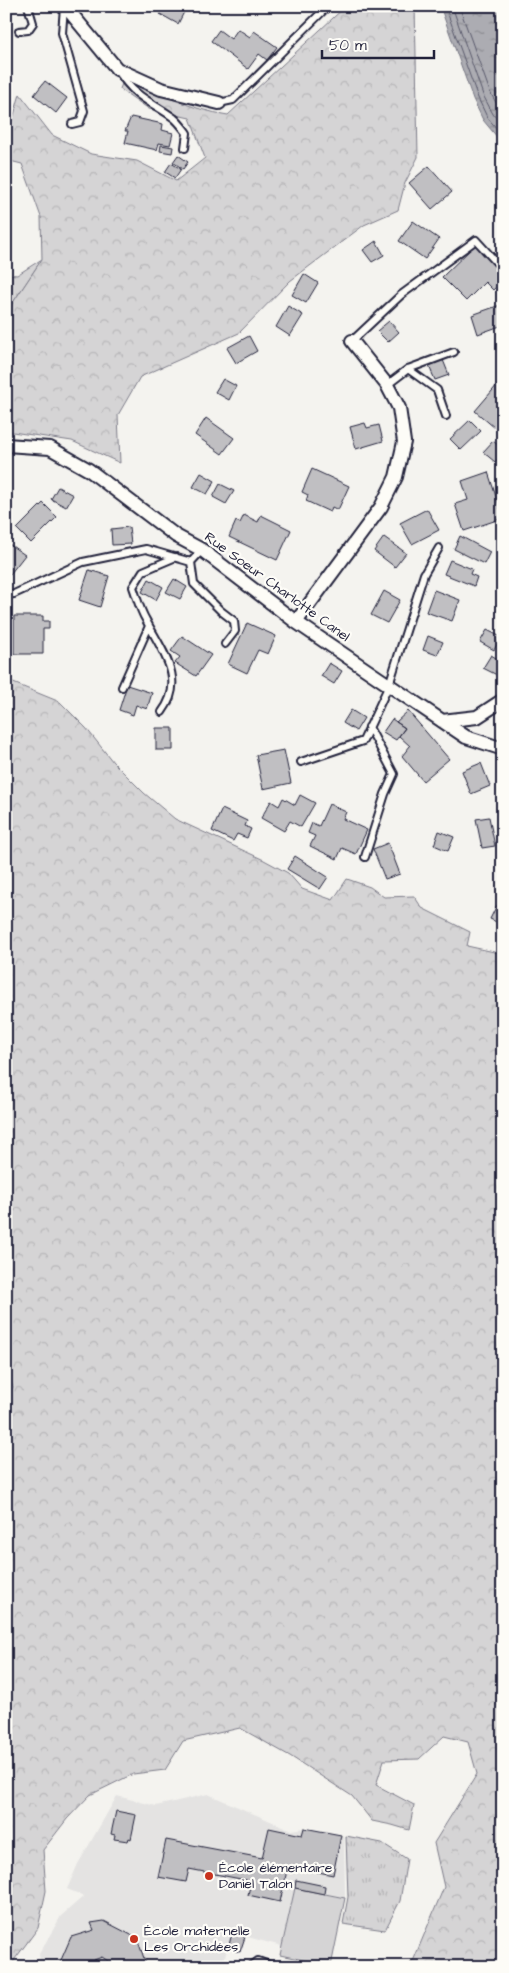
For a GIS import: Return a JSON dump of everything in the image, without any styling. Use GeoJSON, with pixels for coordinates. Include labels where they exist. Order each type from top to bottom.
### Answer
{"type":"FeatureCollection","features":[{"type":"Feature","properties":{"kind":"street"},"geometry":{"type":"LineString","coordinates":[[65,6],[117,69],[160,88],[219,102]]}},
{"type":"Feature","properties":{"kind":"street"},"geometry":{"type":"LineString","coordinates":[[296,622],[381,507],[396,477],[404,442],[399,408],[387,384],[352,340]]}},
{"type":"Feature","properties":{"kind":"street","name":"Rue Soeur Charlotte Canel"},"geometry":{"type":"LineString","coordinates":[[6,445],[50,448],[89,470],[176,536],[202,550],[296,622],[442,721],[466,737],[503,749]]}},
{"type":"Feature","properties":{"kind":"street"},"geometry":{"type":"LineString","coordinates":[[442,721],[476,718],[503,700]]}},
{"type":"Feature","properties":{"kind":"lane"},"geometry":{"type":"LineString","coordinates":[[19,31],[28,30],[33,22],[28,6]]}},
{"type":"Feature","properties":{"kind":"lane"},"geometry":{"type":"LineString","coordinates":[[65,6],[62,33],[84,111],[80,122],[72,124]]}},
{"type":"Feature","properties":{"kind":"lane"},"geometry":{"type":"LineString","coordinates":[[219,102],[233,100],[328,6]]}},
{"type":"Feature","properties":{"kind":"lane"},"geometry":{"type":"LineString","coordinates":[[117,69],[128,86],[150,104],[176,119],[187,133],[185,148]]}},
{"type":"Feature","properties":{"kind":"lane"},"geometry":{"type":"LineString","coordinates":[[352,340],[401,294],[476,240],[497,264]]}},
{"type":"Feature","properties":{"kind":"lane"},"geometry":{"type":"LineString","coordinates":[[387,384],[408,369],[454,352]]}},
{"type":"Feature","properties":{"kind":"lane"},"geometry":{"type":"LineString","coordinates":[[408,369],[437,390],[446,416]]}},
{"type":"Feature","properties":{"kind":"lane"},"geometry":{"type":"LineString","coordinates":[[301,762],[363,741],[389,685],[424,574],[439,548]]}},
{"type":"Feature","properties":{"kind":"lane"},"geometry":{"type":"LineString","coordinates":[[6,595],[14,594],[83,562],[146,549],[191,562]]}},
{"type":"Feature","properties":{"kind":"lane"},"geometry":{"type":"LineString","coordinates":[[191,562],[202,550]]}},
{"type":"Feature","properties":{"kind":"lane"},"geometry":{"type":"LineString","coordinates":[[162,712],[173,689],[173,671],[149,626],[133,587],[143,571],[176,557]]}},
{"type":"Feature","properties":{"kind":"lane"},"geometry":{"type":"LineString","coordinates":[[191,562],[194,584],[234,621],[235,631],[225,644]]}},
{"type":"Feature","properties":{"kind":"lane"},"geometry":{"type":"LineString","coordinates":[[122,687],[149,626]]}},
{"type":"Feature","properties":{"kind":"lane"},"geometry":{"type":"LineString","coordinates":[[365,857],[385,794],[394,774],[369,728]]}},
{"type":"Feature","properties":{"kind":"lane"},"geometry":{"type":"LineString","coordinates":[[250,1967],[258,1961],[275,1967]]}},
{"type":"Feature","properties":{"kind":"shaded area","name":"École élémentaire Daniel Talon"},"geometry":{"type":"Polygon","coordinates":[[[208,1794],[291,1830],[304,1828],[344,1836],[345,1898],[295,1888],[282,1946],[232,1933],[222,1967],[41,1967],[39,1954],[61,1916],[84,1896],[67,1889],[78,1864],[117,1796],[156,1806],[208,1794]]]}},
{"type":"Feature","properties":{"kind":"green space"},"geometry":{"type":"Polygon","coordinates":[[[346,6],[415,6],[418,157],[405,183],[398,210],[364,225],[290,281],[239,333],[140,377],[118,415],[120,463],[72,441],[6,431],[6,313],[42,259],[41,217],[22,164],[6,160],[6,143],[20,94],[52,135],[91,154],[137,161],[176,181],[205,158],[190,118],[149,109],[120,89],[124,78],[188,105],[228,115],[346,6]]]}},
{"type":"Feature","properties":{"kind":"green space"},"geometry":{"type":"Polygon","coordinates":[[[42,259],[6,313],[6,274],[17,275],[42,259]]]}},
{"type":"Feature","properties":{"kind":"green space"},"geometry":{"type":"Polygon","coordinates":[[[6,680],[60,702],[86,728],[113,762],[144,793],[175,819],[288,873],[302,889],[333,900],[347,879],[370,887],[384,897],[414,896],[422,908],[470,932],[467,946],[503,954],[503,1967],[407,1967],[414,1959],[444,1887],[434,1843],[477,1774],[468,1742],[444,1736],[419,1759],[384,1760],[376,1785],[414,1805],[409,1830],[372,1821],[352,1796],[290,1756],[240,1728],[183,1741],[165,1770],[133,1774],[90,1795],[67,1819],[43,1850],[46,1891],[38,1928],[9,1967],[6,1967],[6,1399],[13,1387],[6,1369],[6,680]]]}},
{"type":"Feature","properties":{"kind":"green space"},"geometry":{"type":"Polygon","coordinates":[[[346,1836],[382,1843],[407,1859],[400,1901],[385,1930],[343,1924],[348,1897],[346,1836]]]}},
{"type":"Feature","properties":{"kind":"green space"},"geometry":{"type":"Polygon","coordinates":[[[295,1888],[345,1898],[331,1966],[280,1955],[295,1888]]]}},
{"type":"Feature","properties":{"kind":"water"},"geometry":{"type":"Polygon","coordinates":[[[440,6],[503,6],[503,144],[483,120],[473,99],[440,6]]]}},
{"type":"Feature","properties":{"kind":"building"},"geometry":{"type":"Polygon","coordinates":[[[164,6],[187,6],[178,24],[160,14],[164,6]]]}},
{"type":"Feature","properties":{"kind":"building"},"geometry":{"type":"Polygon","coordinates":[[[238,29],[250,37],[254,31],[277,47],[267,60],[259,54],[248,69],[211,41],[219,30],[231,39],[238,29]]]}},
{"type":"Feature","properties":{"kind":"building"},"geometry":{"type":"Polygon","coordinates":[[[45,81],[67,98],[56,113],[34,95],[45,81]]]}},
{"type":"Feature","properties":{"kind":"building"},"geometry":{"type":"Polygon","coordinates":[[[131,117],[163,124],[162,130],[173,133],[170,145],[159,143],[157,150],[125,143],[128,131],[125,131],[131,117]]]}},
{"type":"Feature","properties":{"kind":"building"},"geometry":{"type":"Polygon","coordinates":[[[161,145],[173,147],[172,153],[160,151],[161,145]]]}},
{"type":"Feature","properties":{"kind":"building"},"geometry":{"type":"Polygon","coordinates":[[[178,155],[188,162],[183,169],[173,162],[178,155]]]}},
{"type":"Feature","properties":{"kind":"building"},"geometry":{"type":"Polygon","coordinates":[[[171,163],[181,169],[175,178],[165,172],[171,163]]]}},
{"type":"Feature","properties":{"kind":"building"},"geometry":{"type":"Polygon","coordinates":[[[429,166],[452,192],[432,209],[409,183],[429,166]]]}},
{"type":"Feature","properties":{"kind":"building"},"geometry":{"type":"Polygon","coordinates":[[[413,221],[439,239],[425,259],[399,241],[413,221]]]}},
{"type":"Feature","properties":{"kind":"building"},"geometry":{"type":"Polygon","coordinates":[[[376,241],[384,255],[372,262],[363,250],[376,241]]]}},
{"type":"Feature","properties":{"kind":"building"},"geometry":{"type":"Polygon","coordinates":[[[475,245],[503,273],[503,280],[493,290],[485,282],[466,301],[442,277],[475,245]]]}},
{"type":"Feature","properties":{"kind":"building"},"geometry":{"type":"Polygon","coordinates":[[[304,274],[318,283],[306,303],[292,295],[304,274]]]}},
{"type":"Feature","properties":{"kind":"building"},"geometry":{"type":"Polygon","coordinates":[[[500,305],[503,313],[503,325],[478,334],[472,315],[500,305]]]}},
{"type":"Feature","properties":{"kind":"building"},"geometry":{"type":"Polygon","coordinates":[[[288,306],[303,315],[290,336],[276,327],[288,306]]]}},
{"type":"Feature","properties":{"kind":"building"},"geometry":{"type":"Polygon","coordinates":[[[389,321],[399,332],[388,342],[377,331],[389,321]]]}},
{"type":"Feature","properties":{"kind":"building"},"geometry":{"type":"Polygon","coordinates":[[[249,336],[257,351],[236,363],[227,348],[249,336]]]}},
{"type":"Feature","properties":{"kind":"building"},"geometry":{"type":"Polygon","coordinates":[[[443,360],[449,375],[435,380],[429,366],[443,360]]]}},
{"type":"Feature","properties":{"kind":"building"},"geometry":{"type":"Polygon","coordinates":[[[223,379],[236,386],[229,400],[215,392],[223,379]]]}},
{"type":"Feature","properties":{"kind":"building"},"geometry":{"type":"Polygon","coordinates":[[[498,384],[503,387],[503,420],[495,428],[475,411],[498,384]]]}},
{"type":"Feature","properties":{"kind":"building"},"geometry":{"type":"Polygon","coordinates":[[[206,418],[234,438],[222,454],[195,435],[206,418]]]}},
{"type":"Feature","properties":{"kind":"building"},"geometry":{"type":"Polygon","coordinates":[[[470,420],[481,431],[461,450],[450,439],[470,420]]]}},
{"type":"Feature","properties":{"kind":"building"},"geometry":{"type":"Polygon","coordinates":[[[365,423],[367,428],[379,425],[383,441],[356,449],[350,427],[365,423]]]}},
{"type":"Feature","properties":{"kind":"building"},"geometry":{"type":"Polygon","coordinates":[[[493,441],[503,449],[503,453],[495,462],[483,452],[493,441]]]}},
{"type":"Feature","properties":{"kind":"building"},"geometry":{"type":"Polygon","coordinates":[[[312,469],[349,486],[338,510],[332,507],[330,512],[306,501],[308,495],[302,492],[312,469]]]}},
{"type":"Feature","properties":{"kind":"building"},"geometry":{"type":"Polygon","coordinates":[[[488,472],[503,518],[464,531],[455,504],[468,500],[462,481],[488,472]]]}},
{"type":"Feature","properties":{"kind":"building"},"geometry":{"type":"Polygon","coordinates":[[[201,473],[215,481],[207,494],[193,487],[201,473]]]}},
{"type":"Feature","properties":{"kind":"building"},"geometry":{"type":"Polygon","coordinates":[[[220,484],[234,491],[226,504],[213,497],[220,484]]]}},
{"type":"Feature","properties":{"kind":"building"},"geometry":{"type":"Polygon","coordinates":[[[58,487],[73,495],[66,507],[51,499],[58,487]]]}},
{"type":"Feature","properties":{"kind":"building"},"geometry":{"type":"Polygon","coordinates":[[[43,503],[57,517],[31,543],[17,529],[43,503]]]}},
{"type":"Feature","properties":{"kind":"building"},"geometry":{"type":"Polygon","coordinates":[[[427,509],[439,530],[412,544],[400,523],[427,509]]]}},
{"type":"Feature","properties":{"kind":"building"},"geometry":{"type":"Polygon","coordinates":[[[244,515],[258,522],[261,515],[291,530],[277,560],[229,537],[236,521],[240,523],[244,515]]]}},
{"type":"Feature","properties":{"kind":"building"},"geometry":{"type":"Polygon","coordinates":[[[129,527],[131,544],[112,545],[111,529],[129,527]]]}},
{"type":"Feature","properties":{"kind":"building"},"geometry":{"type":"Polygon","coordinates":[[[460,536],[490,552],[484,564],[454,549],[460,536]]]}},
{"type":"Feature","properties":{"kind":"building"},"geometry":{"type":"Polygon","coordinates":[[[384,537],[406,553],[395,567],[374,551],[384,537]]]}},
{"type":"Feature","properties":{"kind":"building"},"geometry":{"type":"Polygon","coordinates":[[[6,542],[25,555],[7,578],[6,578],[6,542]]]}},
{"type":"Feature","properties":{"kind":"building"},"geometry":{"type":"Polygon","coordinates":[[[450,560],[472,569],[470,574],[477,577],[474,586],[444,574],[450,560]]]}},
{"type":"Feature","properties":{"kind":"building"},"geometry":{"type":"Polygon","coordinates":[[[89,570],[109,576],[100,607],[79,600],[89,570]]]}},
{"type":"Feature","properties":{"kind":"building"},"geometry":{"type":"Polygon","coordinates":[[[149,579],[163,587],[156,600],[142,592],[149,579]]]}},
{"type":"Feature","properties":{"kind":"building"},"geometry":{"type":"Polygon","coordinates":[[[174,579],[187,587],[180,599],[166,592],[174,579]]]}},
{"type":"Feature","properties":{"kind":"building"},"geometry":{"type":"Polygon","coordinates":[[[434,590],[460,600],[452,621],[426,612],[434,590]]]}},
{"type":"Feature","properties":{"kind":"building"},"geometry":{"type":"Polygon","coordinates":[[[384,591],[400,600],[387,623],[371,615],[384,591]]]}},
{"type":"Feature","properties":{"kind":"building"},"geometry":{"type":"Polygon","coordinates":[[[14,616],[43,616],[43,621],[49,621],[49,629],[43,629],[43,654],[14,654],[14,616]]]}},
{"type":"Feature","properties":{"kind":"building"},"geometry":{"type":"Polygon","coordinates":[[[247,623],[276,636],[268,654],[258,650],[247,673],[228,664],[247,623]]]}},
{"type":"Feature","properties":{"kind":"building"},"geometry":{"type":"Polygon","coordinates":[[[487,630],[501,637],[494,650],[480,642],[487,630]]]}},
{"type":"Feature","properties":{"kind":"building"},"geometry":{"type":"Polygon","coordinates":[[[182,636],[211,655],[196,676],[175,663],[180,657],[171,651],[182,636]]]}},
{"type":"Feature","properties":{"kind":"building"},"geometry":{"type":"Polygon","coordinates":[[[428,636],[443,642],[437,655],[423,650],[428,636]]]}},
{"type":"Feature","properties":{"kind":"building"},"geometry":{"type":"Polygon","coordinates":[[[491,655],[503,662],[497,675],[483,668],[491,655]]]}},
{"type":"Feature","properties":{"kind":"building"},"geometry":{"type":"Polygon","coordinates":[[[329,663],[342,671],[334,684],[321,676],[329,663]]]}},
{"type":"Feature","properties":{"kind":"building"},"geometry":{"type":"Polygon","coordinates":[[[127,685],[152,693],[147,709],[136,705],[133,715],[119,710],[127,685]]]}},
{"type":"Feature","properties":{"kind":"building"},"geometry":{"type":"Polygon","coordinates":[[[351,710],[364,718],[356,731],[343,723],[351,710]]]}},
{"type":"Feature","properties":{"kind":"building"},"geometry":{"type":"Polygon","coordinates":[[[408,711],[449,759],[423,781],[402,756],[410,746],[399,736],[405,728],[396,722],[408,711]]]}},
{"type":"Feature","properties":{"kind":"building"},"geometry":{"type":"Polygon","coordinates":[[[392,719],[405,728],[396,740],[383,732],[392,719]]]}},
{"type":"Feature","properties":{"kind":"building"},"geometry":{"type":"Polygon","coordinates":[[[156,728],[173,728],[173,750],[156,750],[156,728]]]}},
{"type":"Feature","properties":{"kind":"building"},"geometry":{"type":"Polygon","coordinates":[[[284,750],[291,783],[263,789],[256,755],[284,750]]]}},
{"type":"Feature","properties":{"kind":"building"},"geometry":{"type":"Polygon","coordinates":[[[481,763],[490,786],[471,794],[462,771],[481,763]]]}},
{"type":"Feature","properties":{"kind":"building"},"geometry":{"type":"Polygon","coordinates":[[[300,795],[315,803],[301,827],[290,821],[284,831],[261,818],[271,801],[279,806],[283,798],[295,805],[300,795]]]}},
{"type":"Feature","properties":{"kind":"building"},"geometry":{"type":"Polygon","coordinates":[[[329,804],[346,812],[343,819],[367,830],[356,854],[342,848],[337,859],[310,846],[315,836],[308,833],[312,823],[319,826],[329,804]]]}},
{"type":"Feature","properties":{"kind":"building"},"geometry":{"type":"Polygon","coordinates":[[[222,809],[247,821],[245,826],[251,829],[247,838],[237,834],[233,841],[212,831],[222,809]]]}},
{"type":"Feature","properties":{"kind":"building"},"geometry":{"type":"Polygon","coordinates":[[[489,817],[495,846],[482,848],[476,819],[489,817]]]}},
{"type":"Feature","properties":{"kind":"building"},"geometry":{"type":"Polygon","coordinates":[[[439,831],[454,837],[448,851],[434,845],[439,831]]]}},
{"type":"Feature","properties":{"kind":"building"},"geometry":{"type":"Polygon","coordinates":[[[388,843],[400,874],[385,879],[373,849],[388,843]]]}},
{"type":"Feature","properties":{"kind":"building"},"geometry":{"type":"Polygon","coordinates":[[[295,856],[328,877],[320,889],[287,869],[295,856]]]}},
{"type":"Feature","properties":{"kind":"building"},"geometry":{"type":"Polygon","coordinates":[[[497,905],[503,908],[503,925],[490,919],[497,905]]]}},
{"type":"Feature","properties":{"kind":"building"},"geometry":{"type":"Polygon","coordinates":[[[116,1811],[136,1815],[131,1839],[129,1838],[128,1841],[114,1839],[115,1835],[111,1834],[116,1811]]]}},
{"type":"Feature","properties":{"kind":"building"},"geometry":{"type":"Polygon","coordinates":[[[269,1828],[302,1835],[304,1828],[341,1835],[333,1875],[288,1866],[280,1902],[248,1895],[251,1881],[189,1869],[186,1882],[158,1877],[166,1840],[262,1858],[269,1828]]]}},
{"type":"Feature","properties":{"kind":"building"},"geometry":{"type":"Polygon","coordinates":[[[296,1880],[325,1886],[324,1894],[295,1888],[296,1880]]]}},
{"type":"Feature","properties":{"kind":"building"},"geometry":{"type":"Polygon","coordinates":[[[104,1921],[137,1938],[147,1967],[111,1967],[111,1963],[102,1957],[94,1960],[90,1967],[58,1967],[71,1937],[94,1930],[91,1923],[104,1921]]]}},
{"type":"Feature","properties":{"kind":"building"},"geometry":{"type":"Polygon","coordinates":[[[232,1933],[245,1937],[240,1952],[228,1949],[232,1933]]]}},
{"type":"Feature","properties":{"kind":"place","name":"École élémentaire Daniel Talon"},"geometry":{"type":"Point","coordinates":[209,1876]}},
{"type":"Feature","properties":{"kind":"place","name":"École maternelle Les Orchidées"},"geometry":{"type":"Point","coordinates":[134,1939]}}]}
